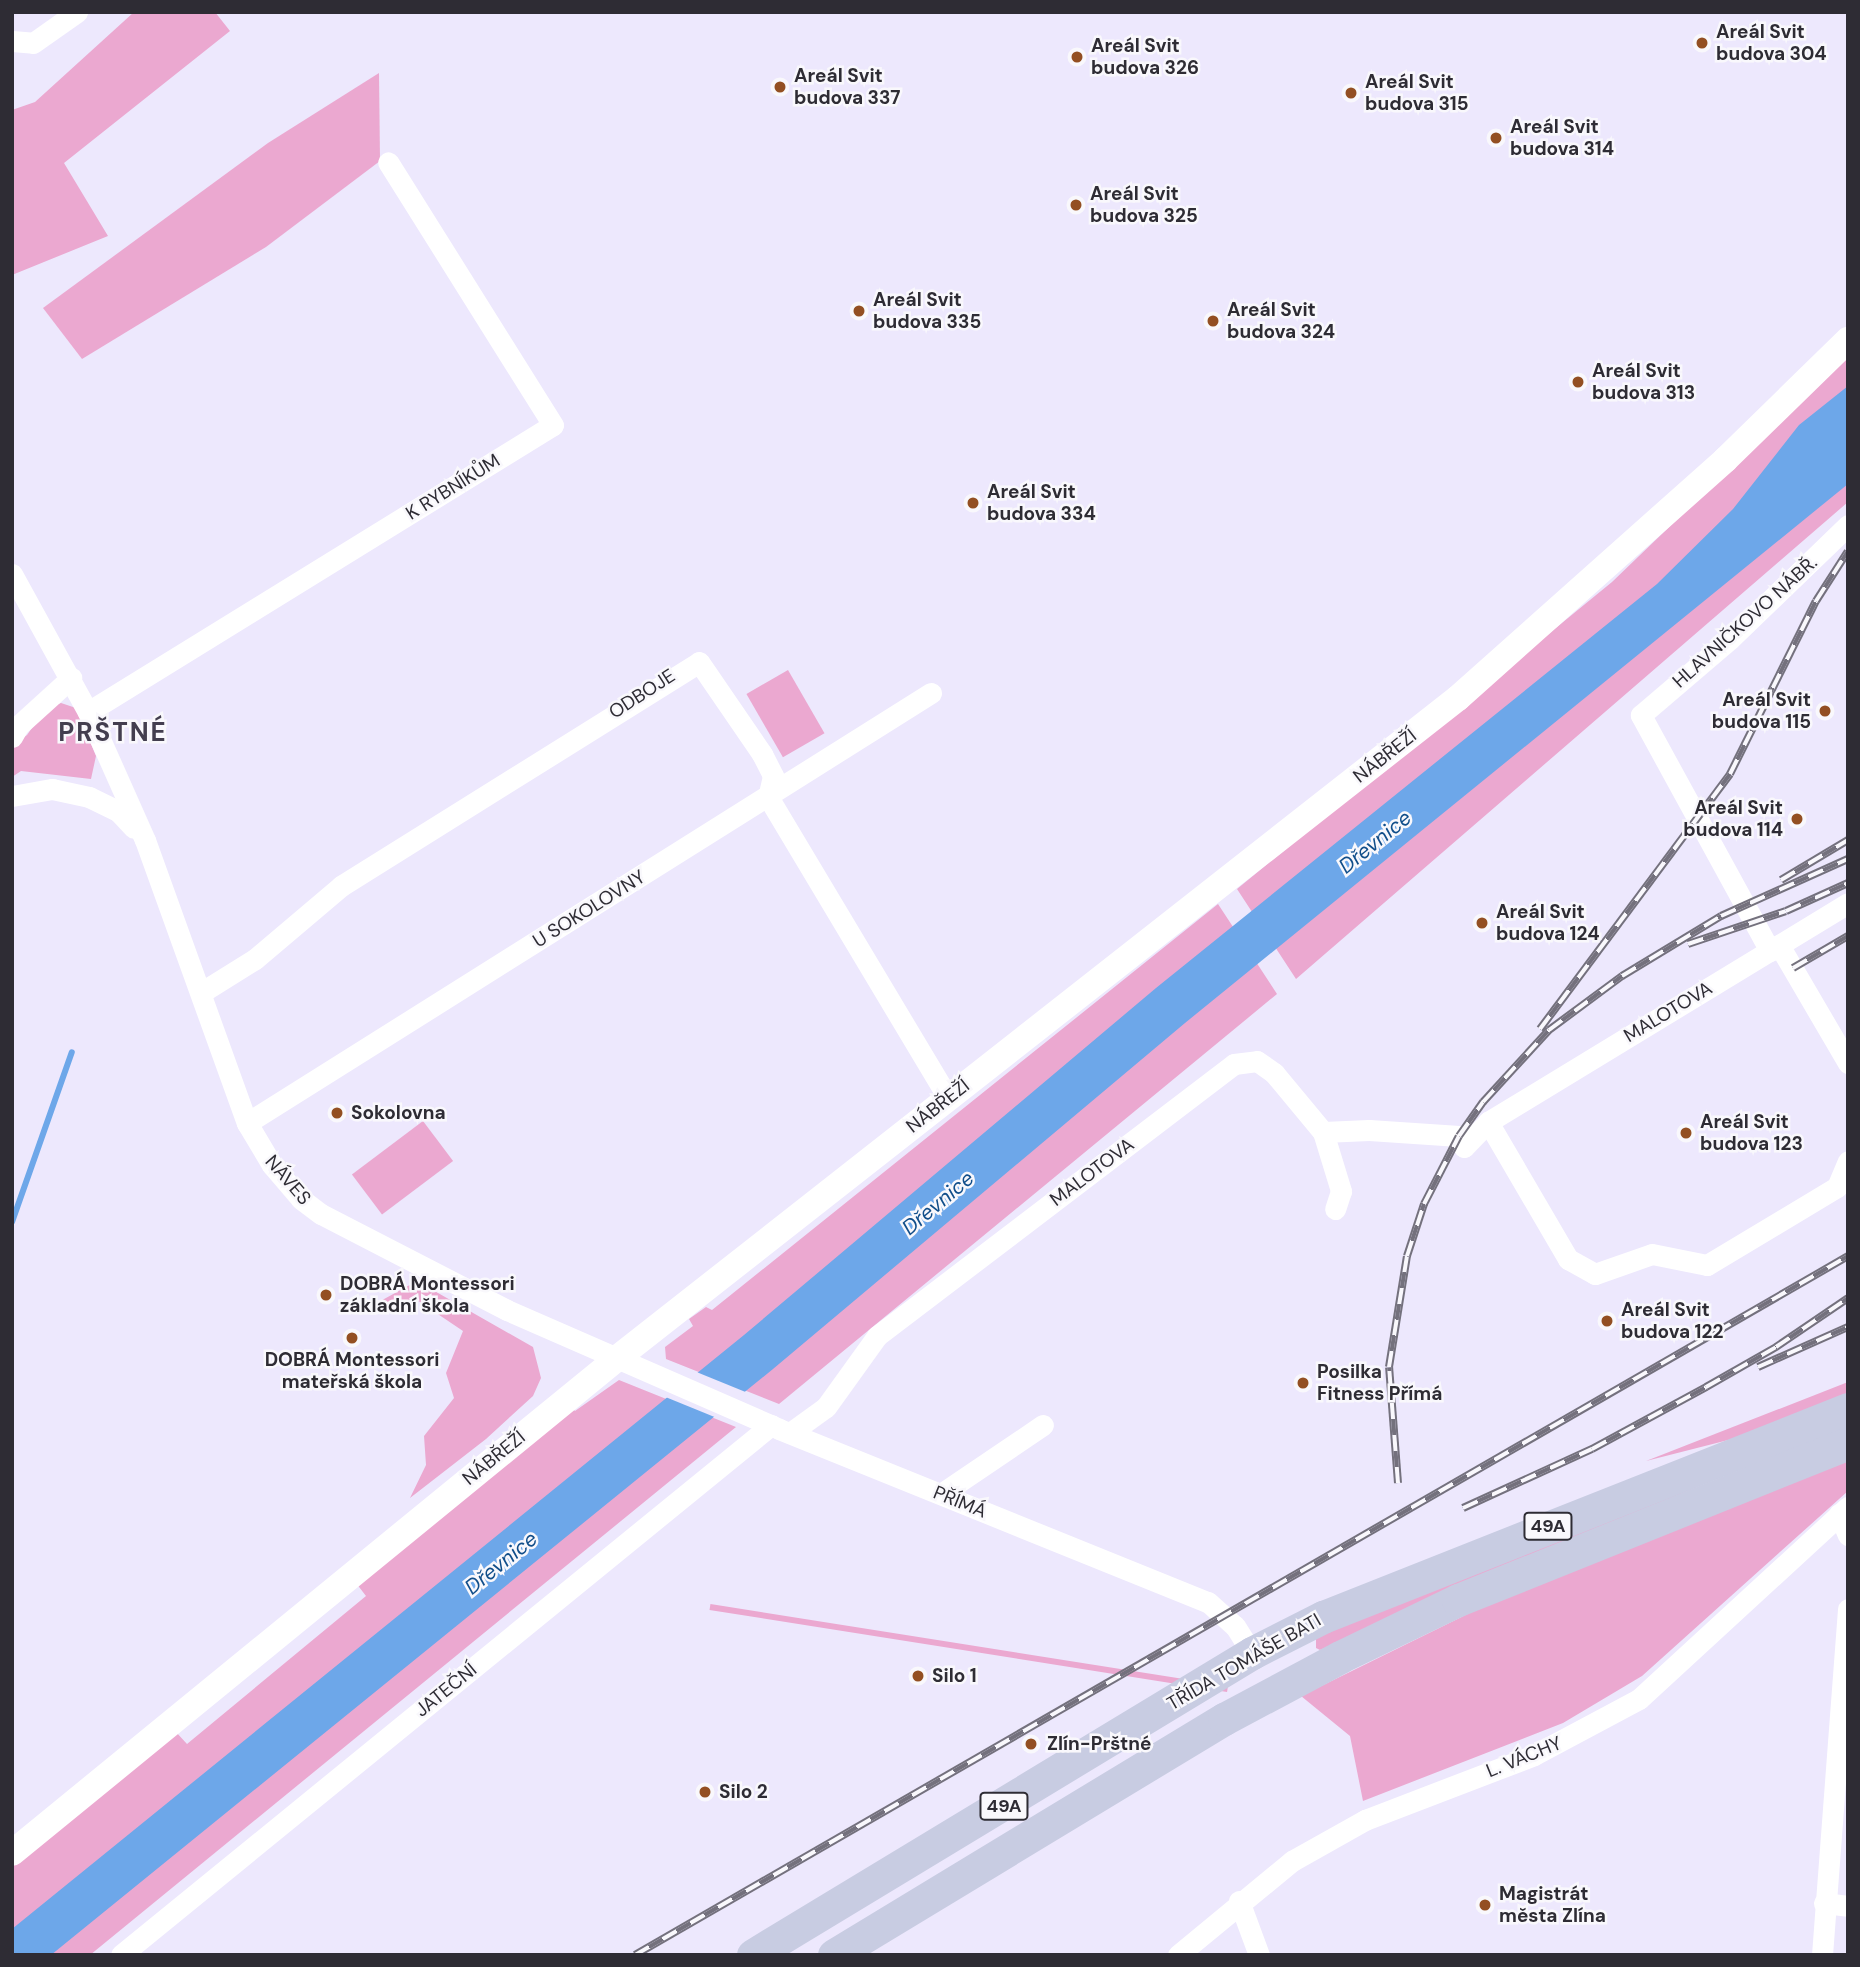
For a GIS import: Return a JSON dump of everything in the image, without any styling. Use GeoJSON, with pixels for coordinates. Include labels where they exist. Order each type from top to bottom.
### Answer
{"type":"FeatureCollection","features":[{"type":"Feature","properties":{"kind":"main road","name":"TŘÍDA TOMÁŠE BATI"},"geometry":{"type":"LineString","coordinates":[[753,1955],[1252,1653],[1322,1617],[1848,1409]]}},
{"type":"Feature","properties":{"kind":"main road","name":"TŘÍDA TOMÁŠE BATI"},"geometry":{"type":"LineString","coordinates":[[834,1955],[1275,1691],[1458,1600],[1848,1443]]}},
{"type":"Feature","properties":{"kind":"main road"},"geometry":{"type":"LineString","coordinates":[[1252,1653],[1275,1691]]}},
{"type":"Feature","properties":{"kind":"street"},"geometry":{"type":"LineString","coordinates":[[12,41],[33,43],[77,12]]}},
{"type":"Feature","properties":{"kind":"street","name":"K RYBNÍKŮM"},"geometry":{"type":"LineString","coordinates":[[88,712],[553,425],[388,162]]}},
{"type":"Feature","properties":{"kind":"street","name":"NÁBŘEŽÍ"},"geometry":{"type":"LineString","coordinates":[[12,1853],[620,1356],[1538,632],[1848,340]]}},
{"type":"Feature","properties":{"kind":"street","name":"HLAVNIČKOVO NÁBŘ."},"geometry":{"type":"LineString","coordinates":[[1774,948],[1641,715],[1731,639],[1848,526]]}},
{"type":"Feature","properties":{"kind":"street","name":"NÁVES"},"geometry":{"type":"LineString","coordinates":[[12,574],[88,712],[145,840],[247,1123],[282,1179],[321,1214],[507,1310],[620,1356],[650,1373]]}},
{"type":"Feature","properties":{"kind":"street","name":"ODBOJE"},"geometry":{"type":"LineString","coordinates":[[202,992],[255,959],[341,886],[699,662],[762,754],[773,776],[768,797],[948,1098]]}},
{"type":"Feature","properties":{"kind":"street"},"geometry":{"type":"LineString","coordinates":[[12,737],[18,726],[71,678]]}},
{"type":"Feature","properties":{"kind":"street","name":"U SOKOLOVNY"},"geometry":{"type":"LineString","coordinates":[[247,1123],[931,693]]}},
{"type":"Feature","properties":{"kind":"street","name":"NÁVES"},"geometry":{"type":"LineString","coordinates":[[12,796],[52,789],[89,797],[118,811],[145,840]]}},
{"type":"Feature","properties":{"kind":"street","name":"MALOTOVA"},"geometry":{"type":"LineString","coordinates":[[771,1425],[826,1407],[877,1336],[1234,1064],[1256,1061],[1273,1073],[1323,1132],[1369,1130],[1425,1137],[1459,1136],[1464,1147],[1488,1122],[1848,903]]}},
{"type":"Feature","properties":{"kind":"street"},"geometry":{"type":"LineString","coordinates":[[1774,948],[1848,1063]]}},
{"type":"Feature","properties":{"kind":"street"},"geometry":{"type":"LineString","coordinates":[[1488,1122],[1569,1258],[1595,1274],[1652,1254],[1707,1265],[1837,1187],[1848,1161]]}},
{"type":"Feature","properties":{"kind":"street"},"geometry":{"type":"LineString","coordinates":[[1323,1132],[1341,1191],[1335,1209]]}},
{"type":"Feature","properties":{"kind":"street","name":"PŘÍMÁ"},"geometry":{"type":"LineString","coordinates":[[650,1373],[771,1425],[1208,1602],[1235,1626],[1252,1653]]}},
{"type":"Feature","properties":{"kind":"street","name":"JATEČNÍ"},"geometry":{"type":"LineString","coordinates":[[121,1955],[771,1425]]}},
{"type":"Feature","properties":{"kind":"street"},"geometry":{"type":"LineString","coordinates":[[941,1494],[1043,1425]]}},
{"type":"Feature","properties":{"kind":"street"},"geometry":{"type":"LineString","coordinates":[[1844,1511],[1848,1535]]}},
{"type":"Feature","properties":{"kind":"street","name":"L. VÁCHY"},"geometry":{"type":"LineString","coordinates":[[1178,1955],[1239,1901],[1292,1861],[1365,1820],[1534,1755],[1623,1710],[1673,1672],[1844,1511]]}},
{"type":"Feature","properties":{"kind":"street"},"geometry":{"type":"LineString","coordinates":[[1822,1955],[1824,1903],[1847,1673],[1848,1609]]}},
{"type":"Feature","properties":{"kind":"street"},"geometry":{"type":"LineString","coordinates":[[1239,1901],[1259,1955]]}},
{"type":"Feature","properties":{"kind":"street"},"geometry":{"type":"LineString","coordinates":[[1824,1903],[1848,1906]]}},
{"type":"Feature","properties":{"kind":"shaded area"},"geometry":{"type":"Polygon","coordinates":[[[134,12],[215,12],[230,31],[64,163],[108,236],[12,275],[12,110],[35,102],[134,12]]]}},
{"type":"Feature","properties":{"kind":"shaded area"},"geometry":{"type":"Polygon","coordinates":[[[379,73],[380,161],[266,247],[82,359],[43,308],[268,143],[379,73]]]}},
{"type":"Feature","properties":{"kind":"shaded area"},"geometry":{"type":"Polygon","coordinates":[[[1848,355],[1848,502],[1296,979],[1237,889],[1612,582],[1848,355]]]}},
{"type":"Feature","properties":{"kind":"shaded area"},"geometry":{"type":"Polygon","coordinates":[[[788,670],[824,733],[783,757],[746,694],[788,670]]]}},
{"type":"Feature","properties":{"kind":"shaded area"},"geometry":{"type":"Polygon","coordinates":[[[61,703],[76,708],[96,756],[91,779],[21,771],[12,777],[12,746],[27,735],[46,708],[61,703]]]}},
{"type":"Feature","properties":{"kind":"shaded area"},"geometry":{"type":"Polygon","coordinates":[[[1218,904],[1277,994],[779,1404],[666,1359],[665,1347],[693,1326],[689,1319],[706,1307],[712,1310],[1218,904]]]}},
{"type":"Feature","properties":{"kind":"shaded area"},"geometry":{"type":"Polygon","coordinates":[[[423,1121],[453,1161],[382,1214],[352,1175],[423,1121]]]}},
{"type":"Feature","properties":{"kind":"shaded area"},"geometry":{"type":"Polygon","coordinates":[[[417,1281],[533,1347],[541,1378],[533,1396],[486,1439],[410,1498],[426,1465],[424,1436],[454,1398],[446,1373],[463,1331],[414,1298],[381,1313],[375,1304],[417,1281]]]}},
{"type":"Feature","properties":{"kind":"shaded area"},"geometry":{"type":"Polygon","coordinates":[[[619,1380],[736,1427],[90,1955],[12,1955],[12,1866],[176,1732],[187,1744],[366,1596],[356,1583],[571,1407],[575,1411],[619,1380]]]}},
{"type":"Feature","properties":{"kind":"shaded area"},"geometry":{"type":"Polygon","coordinates":[[[1848,1382],[1848,1396],[1744,1436],[1646,1461],[1848,1382]]]}},
{"type":"Feature","properties":{"kind":"shaded area"},"geometry":{"type":"Polygon","coordinates":[[[1810,1438],[1320,1650],[1316,1648],[1316,1635],[1810,1438]]]}},
{"type":"Feature","properties":{"kind":"shaded area"},"geometry":{"type":"Polygon","coordinates":[[[1848,1458],[1848,1491],[1642,1676],[1563,1723],[1363,1801],[1350,1736],[1301,1696],[1545,1576],[1848,1458]]]}},
{"type":"Feature","properties":{"kind":"shaded area"},"geometry":{"type":"Polygon","coordinates":[[[710,1604],[1228,1686],[1227,1692],[710,1610],[710,1604]]]}},
{"type":"Feature","properties":{"kind":"water","name":"Dřevnice"},"geometry":{"type":"Polygon","coordinates":[[[1848,386],[1848,484],[1185,1023],[773,1369],[51,1955],[12,1955],[12,1929],[744,1335],[1156,988],[1657,584],[1733,509],[1799,425],[1848,386]]]}},
{"type":"Feature","properties":{"kind":"pier"},"geometry":{"type":"Polygon","coordinates":[[[694,1371],[748,1393],[717,1418],[663,1396],[694,1371]]]}},
{"type":"Feature","properties":{"kind":"waterway"},"geometry":{"type":"LineString","coordinates":[[12,1222],[72,1052]]}},
{"type":"Feature","properties":{"kind":"railway"},"geometry":{"type":"LineString","coordinates":[[1540,1029],[1730,774],[1816,601],[1848,551]]}},
{"type":"Feature","properties":{"kind":"railway"},"geometry":{"type":"LineString","coordinates":[[1781,880],[1848,840]]}},
{"type":"Feature","properties":{"kind":"railway"},"geometry":{"type":"LineString","coordinates":[[1398,1483],[1389,1367],[1407,1256],[1424,1204],[1459,1136],[1483,1102],[1549,1030],[1622,976],[1721,916],[1848,859]]}},
{"type":"Feature","properties":{"kind":"railway"},"geometry":{"type":"LineString","coordinates":[[1688,944],[1786,911],[1848,883]]}},
{"type":"Feature","properties":{"kind":"railway"},"geometry":{"type":"LineString","coordinates":[[1793,968],[1848,936]]}},
{"type":"Feature","properties":{"kind":"railway"},"geometry":{"type":"LineString","coordinates":[[635,1955],[1848,1256]]}},
{"type":"Feature","properties":{"kind":"railway"},"geometry":{"type":"LineString","coordinates":[[1463,1508],[1592,1449],[1706,1387],[1776,1347],[1848,1298]]}},
{"type":"Feature","properties":{"kind":"railway"},"geometry":{"type":"LineString","coordinates":[[1758,1367],[1848,1327]]}},
{"type":"Feature","properties":{"kind":"place","name":"Areál Svit budova 304"},"geometry":{"type":"Point","coordinates":[1702,43]}},
{"type":"Feature","properties":{"kind":"place","name":"Areál Svit budova 326"},"geometry":{"type":"Point","coordinates":[1077,57]}},
{"type":"Feature","properties":{"kind":"place","name":"Areál Svit budova 337"},"geometry":{"type":"Point","coordinates":[780,87]}},
{"type":"Feature","properties":{"kind":"place","name":"Areál Svit budova 315"},"geometry":{"type":"Point","coordinates":[1351,93]}},
{"type":"Feature","properties":{"kind":"place","name":"Areál Svit budova 314"},"geometry":{"type":"Point","coordinates":[1496,138]}},
{"type":"Feature","properties":{"kind":"place","name":"Areál Svit budova 325"},"geometry":{"type":"Point","coordinates":[1076,205]}},
{"type":"Feature","properties":{"kind":"place","name":"Areál Svit budova 335"},"geometry":{"type":"Point","coordinates":[859,311]}},
{"type":"Feature","properties":{"kind":"place","name":"Areál Svit budova 324"},"geometry":{"type":"Point","coordinates":[1213,321]}},
{"type":"Feature","properties":{"kind":"place","name":"Areál Svit budova 313"},"geometry":{"type":"Point","coordinates":[1578,382]}},
{"type":"Feature","properties":{"kind":"place","name":"Areál Svit budova 334"},"geometry":{"type":"Point","coordinates":[973,503]}},
{"type":"Feature","properties":{"kind":"place","name":"Areál Svit budova 115"},"geometry":{"type":"Point","coordinates":[1825,711]}},
{"type":"Feature","properties":{"kind":"place","name":"Areál Svit budova 114"},"geometry":{"type":"Point","coordinates":[1797,819]}},
{"type":"Feature","properties":{"kind":"place","name":"Areál Svit budova 124"},"geometry":{"type":"Point","coordinates":[1482,923]}},
{"type":"Feature","properties":{"kind":"place","name":"Sokolovna"},"geometry":{"type":"Point","coordinates":[337,1113]}},
{"type":"Feature","properties":{"kind":"place","name":"Areál Svit budova 123"},"geometry":{"type":"Point","coordinates":[1686,1133]}},
{"type":"Feature","properties":{"kind":"place","name":"DOBRÁ Montessori základní škola"},"geometry":{"type":"Point","coordinates":[326,1295]}},
{"type":"Feature","properties":{"kind":"place","name":"Areál Svit budova 122"},"geometry":{"type":"Point","coordinates":[1607,1321]}},
{"type":"Feature","properties":{"kind":"place","name":"DOBRÁ Montessori mateřská škola"},"geometry":{"type":"Point","coordinates":[352,1338]}},
{"type":"Feature","properties":{"kind":"place","name":"Posilka Fitness Přímá"},"geometry":{"type":"Point","coordinates":[1303,1383]}},
{"type":"Feature","properties":{"kind":"place","name":"Silo 1"},"geometry":{"type":"Point","coordinates":[918,1676]}},
{"type":"Feature","properties":{"kind":"place","name":"Zlín-Prštné"},"geometry":{"type":"Point","coordinates":[1031,1744]}},
{"type":"Feature","properties":{"kind":"place","name":"Silo 2"},"geometry":{"type":"Point","coordinates":[705,1792]}},
{"type":"Feature","properties":{"kind":"place","name":"Magistrát města Zlína"},"geometry":{"type":"Point","coordinates":[1485,1905]}},
{"type":"Feature","properties":{"kind":"district","name":"PRŠTNÉ"},"geometry":{"type":"Point","coordinates":[113,733]}}]}
